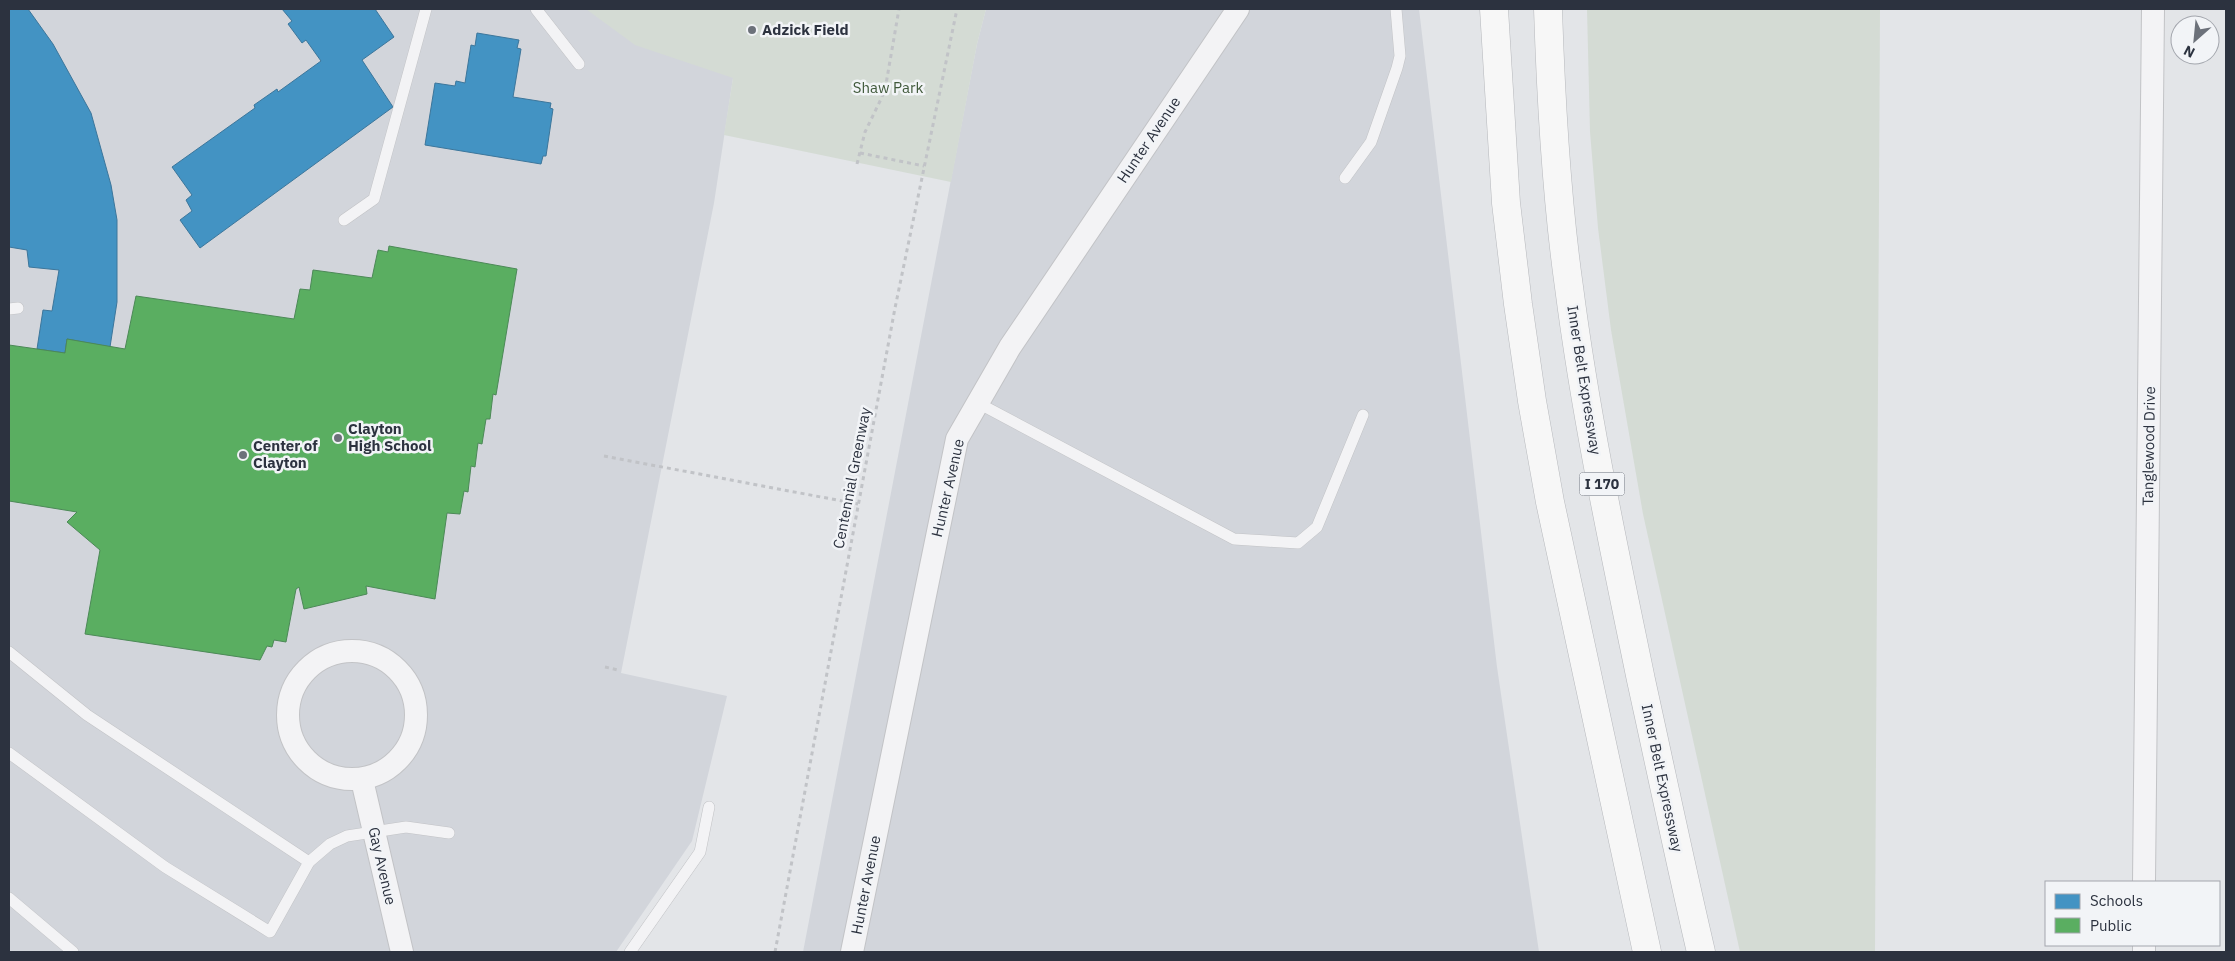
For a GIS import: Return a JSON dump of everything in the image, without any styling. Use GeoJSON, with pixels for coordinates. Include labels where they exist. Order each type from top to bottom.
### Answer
{"type":"FeatureCollection","features":[{"type":"Feature","properties":{"kind":"highway"},"geometry":{"type":"LineString","coordinates":[[1494,9],[1506,203],[1532,402],[1552,511],[1647,952]]}},
{"type":"Feature","properties":{"kind":"highway","name":"Inner Belt Expressway"},"geometry":{"type":"LineString","coordinates":[[1548,9],[1550,86],[1558,190],[1568,286],[1583,386],[1621,583],[1701,952]]}},
{"type":"Feature","properties":{"kind":"street","name":"Hunter Avenue"},"geometry":{"type":"LineString","coordinates":[[852,952],[957,439],[1010,347],[1238,9]]}},
{"type":"Feature","properties":{"kind":"street","name":"Tanglewood Drive"},"geometry":{"type":"LineString","coordinates":[[2144,881],[2153,9]]}},
{"type":"Feature","properties":{"kind":"street"},"geometry":{"type":"LineString","coordinates":[[354,651],[377,656],[388,661],[404,677],[414,695],[417,717],[412,739],[406,752],[390,768],[362,780],[339,779],[313,767],[297,750],[288,724],[289,702],[292,690],[305,671],[323,658],[354,651]]}},
{"type":"Feature","properties":{"kind":"street","name":"Gay Avenue"},"geometry":{"type":"LineString","coordinates":[[362,780],[402,952]]}},
{"type":"Feature","properties":{"kind":"lane"},"geometry":{"type":"LineString","coordinates":[[344,220],[374,199],[426,9]]}},
{"type":"Feature","properties":{"kind":"lane"},"geometry":{"type":"LineString","coordinates":[[536,9],[579,64]]}},
{"type":"Feature","properties":{"kind":"lane"},"geometry":{"type":"LineString","coordinates":[[1345,178],[1370,142],[1397,68],[1400,56],[1396,9]]}},
{"type":"Feature","properties":{"kind":"lane"},"geometry":{"type":"LineString","coordinates":[[978,403],[1234,539],[1298,543],[1317,527],[1363,416]]}},
{"type":"Feature","properties":{"kind":"lane"},"geometry":{"type":"LineString","coordinates":[[9,652],[87,715],[309,862]]}},
{"type":"Feature","properties":{"kind":"lane"},"geometry":{"type":"LineString","coordinates":[[9,753],[165,867],[270,932],[309,862],[330,844],[347,836],[406,827],[449,833]]}},
{"type":"Feature","properties":{"kind":"lane"},"geometry":{"type":"LineString","coordinates":[[630,952],[700,852],[710,807]]}},
{"type":"Feature","properties":{"kind":"lane"},"geometry":{"type":"LineString","coordinates":[[9,898],[73,952]]}},
{"type":"Feature","properties":{"kind":"path"},"geometry":{"type":"LineString","coordinates":[[857,164],[865,132],[882,97],[886,84],[899,9]]}},
{"type":"Feature","properties":{"kind":"path","name":"Centennial Greenway"},"geometry":{"type":"LineString","coordinates":[[775,952],[858,504],[924,166],[957,9]]}},
{"type":"Feature","properties":{"kind":"path"},"geometry":{"type":"LineString","coordinates":[[860,153],[924,166]]}},
{"type":"Feature","properties":{"kind":"path"},"geometry":{"type":"LineString","coordinates":[[604,456],[858,504]]}},
{"type":"Feature","properties":{"kind":"path"},"geometry":{"type":"LineString","coordinates":[[606,666],[618,670]]}},
{"type":"Feature","properties":{"kind":"shaded area","name":"Clayton High School"},"geometry":{"type":"Polygon","coordinates":[[[9,9],[894,9],[733,78],[714,203],[621,673],[727,696],[692,841],[616,952],[9,952],[9,9]]]}},
{"type":"Feature","properties":{"kind":"shaded area"},"geometry":{"type":"Polygon","coordinates":[[[986,9],[1419,9],[1497,667],[1539,952],[803,952],[977,44],[986,9]]]}},
{"type":"Feature","properties":{"kind":"green space","name":"Shaw Park"},"geometry":{"type":"Polygon","coordinates":[[[586,9],[986,9],[977,44],[951,182],[724,135],[733,78],[635,45],[586,9]]]}},
{"type":"Feature","properties":{"kind":"green space"},"geometry":{"type":"Polygon","coordinates":[[[1587,9],[1880,9],[1875,952],[1740,952],[1643,514],[1611,330],[1598,228],[1590,132],[1587,9]]]}},
{"type":"Feature","properties":{"kind":"building: Schools"},"geometry":{"type":"Polygon","coordinates":[[[9,9],[28,9],[53,44],[91,113],[111,185],[117,220],[117,302],[110,347],[67,339],[65,353],[37,349],[43,310],[52,311],[59,270],[29,267],[27,250],[9,247],[9,9]]]}},
{"type":"Feature","properties":{"kind":"building: Schools"},"geometry":{"type":"Polygon","coordinates":[[[282,9],[375,9],[394,37],[362,60],[393,107],[200,248],[180,220],[192,211],[186,200],[192,195],[172,167],[255,108],[254,105],[277,89],[278,92],[321,61],[306,40],[302,43],[288,24],[292,21],[282,9]]]}},
{"type":"Feature","properties":{"kind":"building: Schools"},"geometry":{"type":"Polygon","coordinates":[[[477,33],[519,40],[517,48],[521,49],[513,97],[551,103],[550,108],[553,109],[546,156],[543,156],[541,164],[425,145],[435,83],[455,86],[456,81],[465,83],[471,45],[475,46],[477,33]]]}},
{"type":"Feature","properties":{"kind":"building: Public","name":"Center of Clayton"},"geometry":{"type":"Polygon","coordinates":[[[389,246],[517,269],[496,395],[493,394],[490,419],[486,419],[482,444],[478,443],[475,467],[471,466],[468,492],[464,491],[460,514],[447,513],[435,599],[366,586],[367,594],[304,609],[299,587],[296,589],[286,642],[274,640],[272,647],[267,646],[260,660],[85,634],[100,550],[67,522],[77,512],[9,501],[9,345],[65,353],[67,339],[125,349],[136,296],[294,319],[300,289],[310,290],[313,270],[372,278],[378,250],[388,252],[389,246]]]}},
{"type":"Feature","properties":{"kind":"place","name":"Adzick Field"},"geometry":{"type":"Point","coordinates":[752,30]}},
{"type":"Feature","properties":{"kind":"place","name":"Clayton High School"},"geometry":{"type":"Point","coordinates":[338,438]}},
{"type":"Feature","properties":{"kind":"place","name":"Center of Clayton"},"geometry":{"type":"Point","coordinates":[243,455]}}]}
